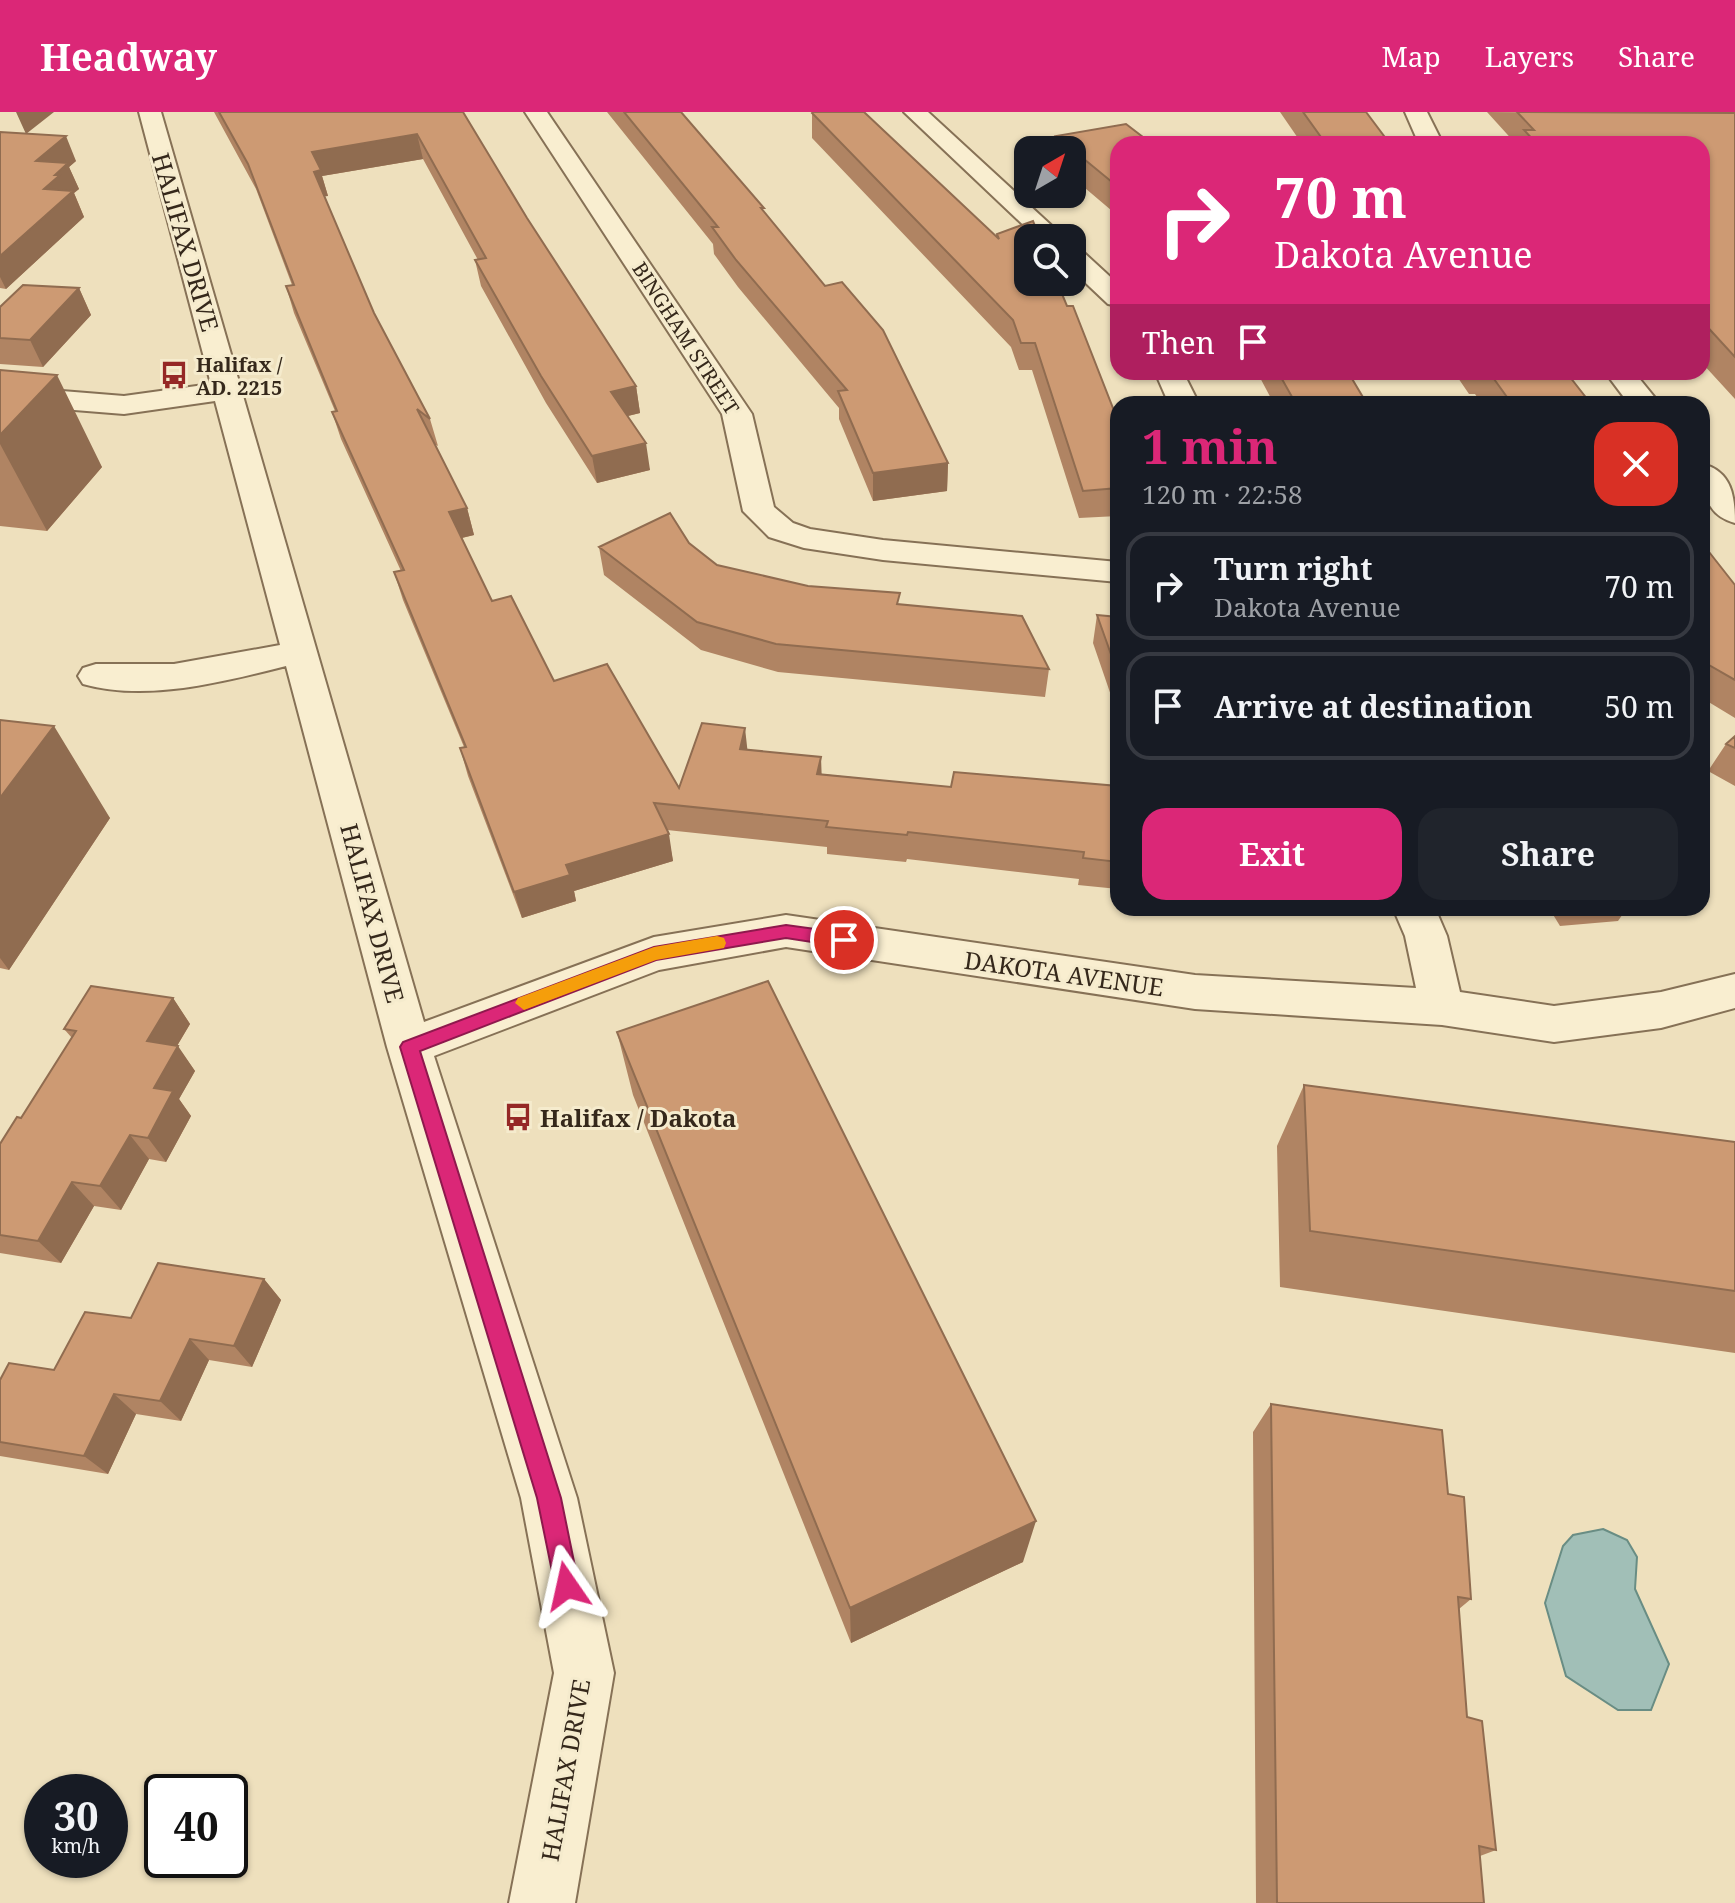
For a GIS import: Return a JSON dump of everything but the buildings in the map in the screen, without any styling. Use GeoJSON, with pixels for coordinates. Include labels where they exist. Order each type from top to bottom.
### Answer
{"type":"FeatureCollection","features":[{"type":"Feature","properties":{"kind":"street","name":"BINGHAM STREET"},"geometry":{"type":"LineString","coordinates":[[536,112],[737,414],[759,511],[781,530],[804,538],[883,550],[1110,571]]}},
{"type":"Feature","properties":{"kind":"street"},"geometry":{"type":"LineString","coordinates":[[915,112],[1037,224]]}},
{"type":"Feature","properties":{"kind":"street"},"geometry":{"type":"LineString","coordinates":[[1416,112],[1427,136]]}},
{"type":"Feature","properties":{"kind":"street","name":"HALIFAX DRIVE"},"geometry":{"type":"LineString","coordinates":[[158,115],[227,391],[409,1047],[549,1498],[584,1673],[542,1903]]}},
{"type":"Feature","properties":{"kind":"street"},"geometry":{"type":"LineString","coordinates":[[1086,269],[1110,291]]}},
{"type":"Feature","properties":{"kind":"street"},"geometry":{"type":"LineString","coordinates":[[1626,380],[1638,396]]}},
{"type":"Feature","properties":{"kind":"street"},"geometry":{"type":"LineString","coordinates":[[0,395],[124,405],[227,391]]}},
{"type":"Feature","properties":{"kind":"street"},"geometry":{"type":"LineString","coordinates":[[1710,483],[1735,513]]}},
{"type":"Feature","properties":{"kind":"street"},"geometry":{"type":"LineString","coordinates":[[96,676],[138,680],[250,664],[301,651]]}},
{"type":"Feature","properties":{"kind":"street"},"geometry":{"type":"LineString","coordinates":[[1417,916],[1426,936],[1442,1007]]}},
{"type":"Feature","properties":{"kind":"street","name":"DAKOTA AVENUE"},"geometry":{"type":"LineString","coordinates":[[409,1047],[654,954],[786,931],[1195,992],[1442,1007],[1554,1024],[1661,1010],[1735,991]]}},
{"type":"Feature","properties":{"kind":"water"},"geometry":{"type":"Polygon","coordinates":[[[1603,1529],[1627,1540],[1637,1557],[1635,1589],[1669,1664],[1651,1710],[1618,1710],[1566,1676],[1545,1603],[1563,1546],[1573,1535],[1603,1529]]]}},
{"type":"Feature","properties":{"kind":"slow traffic"},"geometry":{"type":"LineString","coordinates":[[524,1003],[654,954],[717,943]]}},
{"type":"Feature","properties":{"kind":"place","name":"Halifax / AD. 2215"},"geometry":{"type":"Point","coordinates":[174,375]}},
{"type":"Feature","properties":{"kind":"place","name":"Halifax / Dakota"},"geometry":{"type":"Point","coordinates":[518,1117]}},
{"type":"Feature","properties":{"kind":"route"},"geometry":{"type":"LineString","coordinates":[[567,1586],[549,1498],[409,1047],[654,954],[786,931],[844,940]]}}]}
